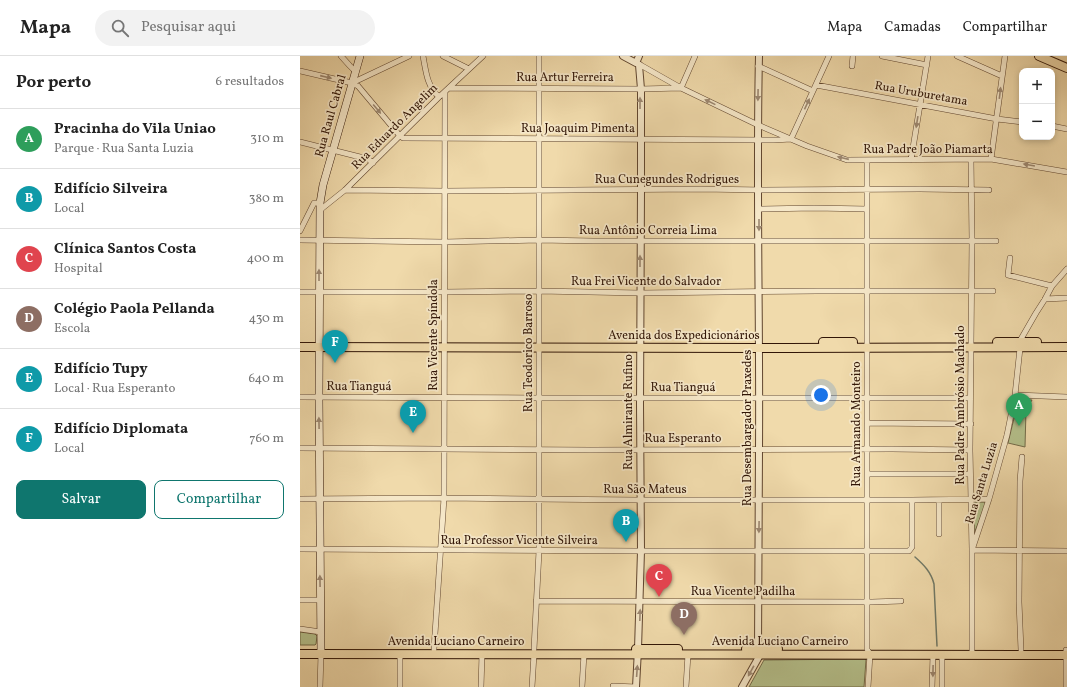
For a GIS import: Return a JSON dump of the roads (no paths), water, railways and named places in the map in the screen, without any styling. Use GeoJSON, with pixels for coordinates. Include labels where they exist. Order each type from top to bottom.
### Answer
{"type":"FeatureCollection","features":[{"type":"Feature","properties":{"kind":"main road","name":"Rua Raul Cabral"},"geometry":{"type":"LineString","coordinates":[[321,651],[319,499],[320,203],[332,151],[360,56]]}},
{"type":"Feature","properties":{"kind":"main road"},"geometry":{"type":"LineString","coordinates":[[1039,56],[1067,68]]}},
{"type":"Feature","properties":{"kind":"main road","name":"Avenida dos Expedicionários"},"geometry":{"type":"LineString","coordinates":[[300,342],[319,344],[444,345],[971,345],[1067,342]]}},
{"type":"Feature","properties":{"kind":"main road","name":"Avenida dos Expedicionários"},"geometry":{"type":"LineString","coordinates":[[300,347],[319,344]]}},
{"type":"Feature","properties":{"kind":"main road","name":"Avenida dos Expedicionários"},"geometry":{"type":"LineString","coordinates":[[1020,344],[1067,347]]}},
{"type":"Feature","properties":{"kind":"main road","name":"Avenida Luciano Carneiro"},"geometry":{"type":"LineString","coordinates":[[300,648],[321,651],[400,654],[482,654],[534,652],[1067,653]]}},
{"type":"Feature","properties":{"kind":"main road","name":"Avenida Luciano Carneiro"},"geometry":{"type":"LineString","coordinates":[[300,654],[321,651],[434,649],[584,654],[638,652],[688,654],[717,652]]}},
{"type":"Feature","properties":{"kind":"main road","name":"Avenida Luciano Carneiro"},"geometry":{"type":"LineString","coordinates":[[937,653],[972,650],[1020,650],[1067,653]]}},
{"type":"Feature","properties":{"kind":"street"},"geometry":{"type":"LineString","coordinates":[[341,56],[355,71]]}},
{"type":"Feature","properties":{"kind":"street"},"geometry":{"type":"LineString","coordinates":[[352,83],[409,56]]}},
{"type":"Feature","properties":{"kind":"street"},"geometry":{"type":"LineString","coordinates":[[423,56],[429,85],[439,97]]}},
{"type":"Feature","properties":{"kind":"street"},"geometry":{"type":"LineString","coordinates":[[443,56],[469,69]]}},
{"type":"Feature","properties":{"kind":"street","name":"Rua Eduardo Angelim"},"geometry":{"type":"LineString","coordinates":[[320,210],[345,190],[439,97],[483,56]]}},
{"type":"Feature","properties":{"kind":"street","name":"Rua Teodorico Barroso"},"geometry":{"type":"LineString","coordinates":[[532,687],[540,500],[539,56]]}},
{"type":"Feature","properties":{"kind":"street"},"geometry":{"type":"LineString","coordinates":[[623,56],[637,64],[639,56]]}},
{"type":"Feature","properties":{"kind":"street"},"geometry":{"type":"LineString","coordinates":[[681,88],[695,56]]}},
{"type":"Feature","properties":{"kind":"street","name":"Rua Desembargador Praxedes"},"geometry":{"type":"LineString","coordinates":[[758,56],[759,652]]}},
{"type":"Feature","properties":{"kind":"street"},"geometry":{"type":"LineString","coordinates":[[791,139],[829,56]]}},
{"type":"Feature","properties":{"kind":"street"},"geometry":{"type":"LineString","coordinates":[[852,66],[853,56]]}},
{"type":"Feature","properties":{"kind":"street"},"geometry":{"type":"LineString","coordinates":[[882,56],[927,65]]}},
{"type":"Feature","properties":{"kind":"street"},"geometry":{"type":"LineString","coordinates":[[911,160],[928,56]]}},
{"type":"Feature","properties":{"kind":"street"},"geometry":{"type":"LineString","coordinates":[[956,56],[1002,76]]}},
{"type":"Feature","properties":{"kind":"street"},"geometry":{"type":"LineString","coordinates":[[991,159],[1005,56]]}},
{"type":"Feature","properties":{"kind":"street","name":"Rua Padre João Piamarta"},"geometry":{"type":"LineString","coordinates":[[637,64],[681,88],[758,125],[807,146],[847,160],[991,159],[1067,172]]}},
{"type":"Feature","properties":{"kind":"street","name":"Rua Almirante Rufino"},"geometry":{"type":"LineString","coordinates":[[636,687],[641,551],[641,88],[637,64]]}},
{"type":"Feature","properties":{"kind":"street"},"geometry":{"type":"LineString","coordinates":[[758,66],[813,90]]}},
{"type":"Feature","properties":{"kind":"street"},"geometry":{"type":"LineString","coordinates":[[300,71],[352,83],[358,86],[400,136]]}},
{"type":"Feature","properties":{"kind":"street","name":"Rua Uruburetama"},"geometry":{"type":"LineString","coordinates":[[816,85],[996,119],[1019,122]]}},
{"type":"Feature","properties":{"kind":"street","name":"Rua Artur Ferreira"},"geometry":{"type":"LineString","coordinates":[[449,88],[681,88]]}},
{"type":"Feature","properties":{"kind":"street","name":"Rua Vicente Spíndola"},"geometry":{"type":"LineString","coordinates":[[434,649],[444,498],[445,92]]}},
{"type":"Feature","properties":{"kind":"street"},"geometry":{"type":"LineString","coordinates":[[1055,127],[1067,129]]}},
{"type":"Feature","properties":{"kind":"street","name":"Rua Joaquim Pimenta"},"geometry":{"type":"LineString","coordinates":[[400,136],[408,139],[757,140]]}},
{"type":"Feature","properties":{"kind":"street","name":"Rua Padre João Piamarta"},"geometry":{"type":"LineString","coordinates":[[757,140],[791,139]]}},
{"type":"Feature","properties":{"kind":"street"},"geometry":{"type":"LineString","coordinates":[[300,142],[368,159],[373,163]]}},
{"type":"Feature","properties":{"kind":"street","name":"Rua Armando Monteiro"},"geometry":{"type":"LineString","coordinates":[[867,160],[866,602],[868,687]]}},
{"type":"Feature","properties":{"kind":"street","name":"Rua Padre Ambrósio Machado"},"geometry":{"type":"LineString","coordinates":[[971,160],[972,241],[970,474],[972,650]]}},
{"type":"Feature","properties":{"kind":"street","name":"Rua Cunegundes Rodrigues"},"geometry":{"type":"LineString","coordinates":[[345,190],[989,190]]}},
{"type":"Feature","properties":{"kind":"street"},"geometry":{"type":"LineString","coordinates":[[300,231],[314,203],[320,203]]}},
{"type":"Feature","properties":{"kind":"street"},"geometry":{"type":"LineString","coordinates":[[759,209],[867,209]]}},
{"type":"Feature","properties":{"kind":"street","name":"Rua Antônio Correia Lima"},"geometry":{"type":"LineString","coordinates":[[300,240],[444,242],[539,240],[996,241]]}},
{"type":"Feature","properties":{"kind":"street"},"geometry":{"type":"LineString","coordinates":[[1010,258],[1008,275],[1052,286]]}},
{"type":"Feature","properties":{"kind":"street","name":"Rua Santa Luzia"},"geometry":{"type":"LineString","coordinates":[[972,550],[989,499],[1007,435],[1015,395],[1020,344],[1028,327],[1052,286],[1067,269]]}},
{"type":"Feature","properties":{"kind":"street","name":"Rua Frei Vicente do Salvador"},"geometry":{"type":"LineString","coordinates":[[300,292],[539,291],[640,293],[993,291]]}},
{"type":"Feature","properties":{"kind":"street"},"geometry":{"type":"LineString","coordinates":[[1045,299],[1067,298]]}},
{"type":"Feature","properties":{"kind":"street"},"geometry":{"type":"LineString","coordinates":[[1015,395],[1067,397]]}},
{"type":"Feature","properties":{"kind":"street","name":"Rua Tianguá"},"geometry":{"type":"LineString","coordinates":[[300,397],[970,398]]}},
{"type":"Feature","properties":{"kind":"street"},"geometry":{"type":"LineString","coordinates":[[867,423],[970,424]]}},
{"type":"Feature","properties":{"kind":"street","name":"Rua Esperanto"},"geometry":{"type":"LineString","coordinates":[[300,448],[539,450],[970,450]]}},
{"type":"Feature","properties":{"kind":"street"},"geometry":{"type":"LineString","coordinates":[[1020,650],[1020,482],[1022,457]]}},
{"type":"Feature","properties":{"kind":"street"},"geometry":{"type":"LineString","coordinates":[[867,474],[970,474]]}},
{"type":"Feature","properties":{"kind":"street","name":"Rua São Mateus"},"geometry":{"type":"LineString","coordinates":[[300,499],[989,499]]}},
{"type":"Feature","properties":{"kind":"street","name":"Rua Professor Vicente Silveira"},"geometry":{"type":"LineString","coordinates":[[300,549],[539,551],[909,551],[912,547],[912,500]]}},
{"type":"Feature","properties":{"kind":"street"},"geometry":{"type":"LineString","coordinates":[[939,500],[939,534]]}},
{"type":"Feature","properties":{"kind":"street"},"geometry":{"type":"LineString","coordinates":[[972,550],[1067,551]]}},
{"type":"Feature","properties":{"kind":"street"},"geometry":{"type":"LineString","coordinates":[[300,600],[320,600]]}},
{"type":"Feature","properties":{"kind":"street","name":"Rua Vicente Padilha"},"geometry":{"type":"LineString","coordinates":[[536,601],[901,601]]}},
{"type":"Feature","properties":{"kind":"street"},"geometry":{"type":"LineString","coordinates":[[300,629],[321,632]]}},
{"type":"Feature","properties":{"kind":"street","name":"Rua Raul Cabral"},"geometry":{"type":"LineString","coordinates":[[320,687],[321,651]]}},
{"type":"Feature","properties":{"kind":"street"},"geometry":{"type":"LineString","coordinates":[[742,687],[759,652]]}},
{"type":"Feature","properties":{"kind":"street"},"geometry":{"type":"LineString","coordinates":[[932,687],[937,653]]}},
{"type":"Feature","properties":{"kind":"street"},"geometry":{"type":"LineString","coordinates":[[937,653],[942,687]]}},
{"type":"Feature","properties":{"kind":"street"},"geometry":{"type":"LineString","coordinates":[[1066,687],[1067,653]]}},
{"type":"Feature","properties":{"kind":"street"},"geometry":{"type":"LineString","coordinates":[[400,654],[400,687]]}},
{"type":"Feature","properties":{"kind":"street"},"geometry":{"type":"LineString","coordinates":[[481,687],[482,654]]}},
{"type":"Feature","properties":{"kind":"street"},"geometry":{"type":"LineString","coordinates":[[582,687],[584,654]]}},
{"type":"Feature","properties":{"kind":"street"},"geometry":{"type":"LineString","coordinates":[[686,687],[688,654]]}},
{"type":"Feature","properties":{"kind":"street"},"geometry":{"type":"LineString","coordinates":[[613,686],[636,687]]}},
{"type":"Feature","properties":{"kind":"waterway"},"geometry":{"type":"LineString","coordinates":[[915,557],[927,569],[934,584],[937,646]]}},
{"type":"Feature","properties":{"kind":"place","name":"Edifício Diplomata"},"geometry":{"type":"Point","coordinates":[335,363]}},
{"type":"Feature","properties":{"kind":"place","name":"Pracinha do Vila Uniao"},"geometry":{"type":"Point","coordinates":[1019,426]}},
{"type":"Feature","properties":{"kind":"place","name":"Edifício Tupy"},"geometry":{"type":"Point","coordinates":[413,433]}},
{"type":"Feature","properties":{"kind":"place","name":"Edifício Silveira"},"geometry":{"type":"Point","coordinates":[626,542]}},
{"type":"Feature","properties":{"kind":"place","name":"Clínica Santos Costa"},"geometry":{"type":"Point","coordinates":[659,597]}},
{"type":"Feature","properties":{"kind":"place","name":"Colégio Paola Pellanda"},"geometry":{"type":"Point","coordinates":[684,635]}}]}
